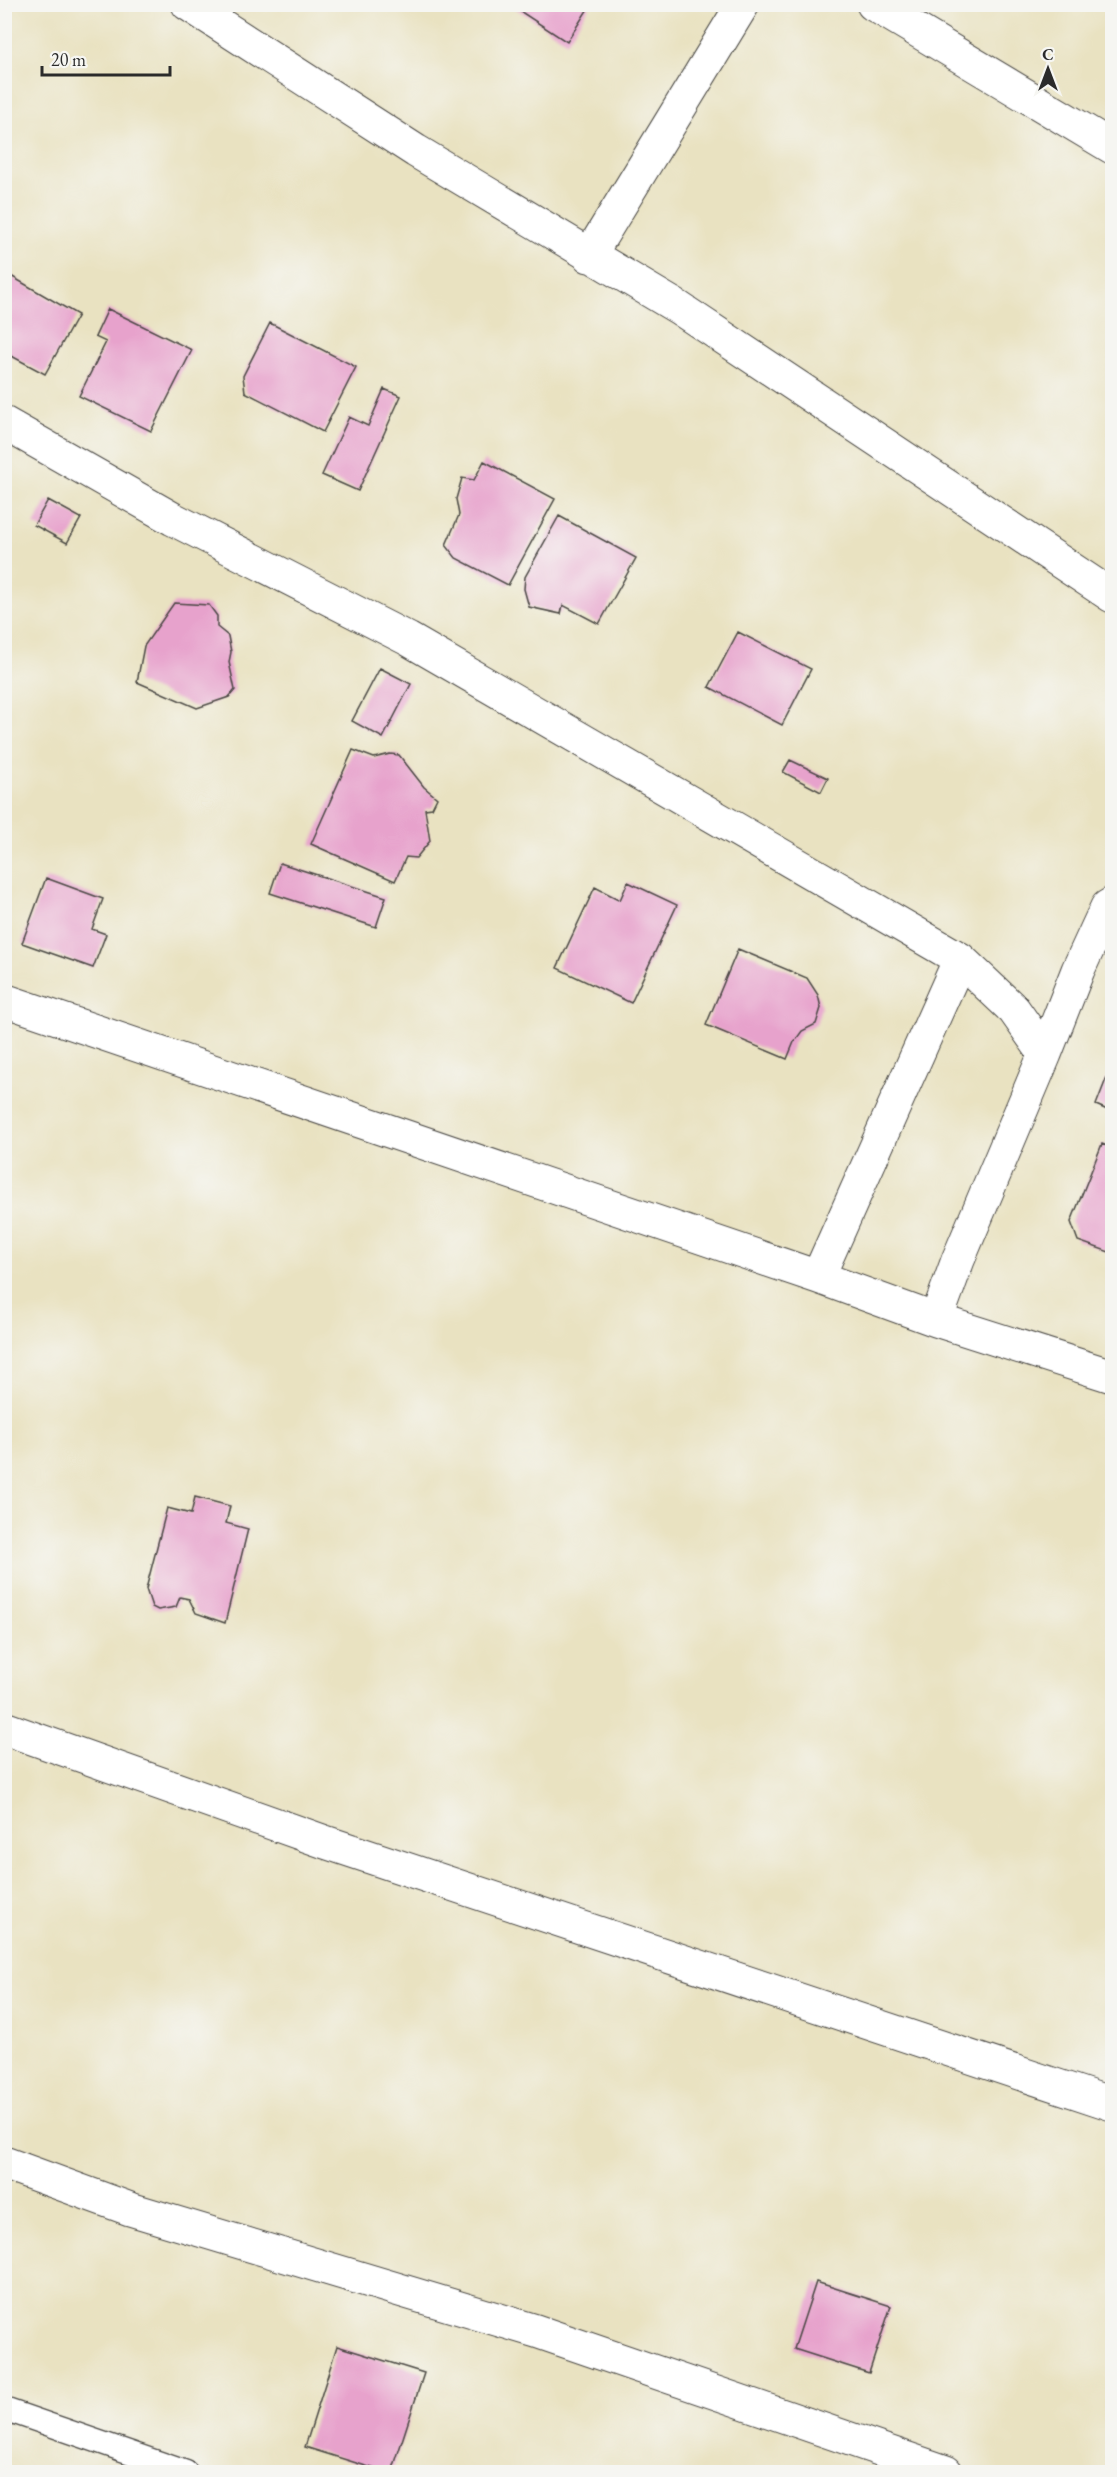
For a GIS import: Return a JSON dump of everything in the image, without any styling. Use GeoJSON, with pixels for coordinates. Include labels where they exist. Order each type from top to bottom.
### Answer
{"type":"FeatureCollection","features":[{"type":"Feature","properties":{"kind":"street"},"geometry":{"type":"LineString","coordinates":[[188,4],[416,151],[679,308],[1113,596]]}},
{"type":"Feature","properties":{"kind":"street"},"geometry":{"type":"LineString","coordinates":[[589,256],[743,4]]}},
{"type":"Feature","properties":{"kind":"street"},"geometry":{"type":"LineString","coordinates":[[873,4],[1113,147]]}},
{"type":"Feature","properties":{"kind":"street"},"geometry":{"type":"LineString","coordinates":[[4,423],[173,519],[408,639],[960,958],[1014,1010],[1045,1054]]}},
{"type":"Feature","properties":{"kind":"street"},"geometry":{"type":"LineString","coordinates":[[936,1320],[958,1260],[1078,970],[1107,907],[1113,904]]}},
{"type":"Feature","properties":{"kind":"street"},"geometry":{"type":"LineString","coordinates":[[818,1277],[960,958]]}},
{"type":"Feature","properties":{"kind":"street"},"geometry":{"type":"LineString","coordinates":[[4,1000],[818,1277],[936,1320],[1113,1376]]}},
{"type":"Feature","properties":{"kind":"street"},"geometry":{"type":"LineString","coordinates":[[4,1728],[325,1842],[1113,2104]]}},
{"type":"Feature","properties":{"kind":"street"},"geometry":{"type":"LineString","coordinates":[[4,2163],[130,2209],[537,2331],[946,2472]]}},
{"type":"Feature","properties":{"kind":"lane"},"geometry":{"type":"LineString","coordinates":[[4,2409],[186,2472]]}},
{"type":"Feature","properties":{"kind":"building"},"geometry":{"type":"Polygon","coordinates":[[[509,4],[591,4],[567,42],[509,4]]]}},
{"type":"Feature","properties":{"kind":"building"},"geometry":{"type":"Polygon","coordinates":[[[4,272],[78,315],[45,374],[4,352],[4,272]]]}},
{"type":"Feature","properties":{"kind":"building"},"geometry":{"type":"Polygon","coordinates":[[[108,309],[192,350],[151,431],[79,396],[106,342],[95,337],[108,309]]]}},
{"type":"Feature","properties":{"kind":"building"},"geometry":{"type":"Polygon","coordinates":[[[270,323],[356,367],[323,432],[245,392],[243,376],[270,323]]]}},
{"type":"Feature","properties":{"kind":"building"},"geometry":{"type":"Polygon","coordinates":[[[384,389],[401,396],[358,491],[322,475],[349,417],[368,426],[384,389]]]}},
{"type":"Feature","properties":{"kind":"building"},"geometry":{"type":"Polygon","coordinates":[[[484,461],[555,499],[508,585],[456,558],[446,545],[459,515],[456,499],[462,478],[474,480],[484,461]]]}},
{"type":"Feature","properties":{"kind":"building"},"geometry":{"type":"Polygon","coordinates":[[[48,500],[81,518],[67,543],[34,525],[48,500]]]}},
{"type":"Feature","properties":{"kind":"building"},"geometry":{"type":"Polygon","coordinates":[[[559,516],[636,558],[599,624],[563,605],[561,614],[529,607],[524,589],[525,577],[559,516]]]}},
{"type":"Feature","properties":{"kind":"building"},"geometry":{"type":"Polygon","coordinates":[[[174,603],[209,605],[217,616],[217,627],[228,636],[231,652],[229,662],[235,690],[229,697],[197,708],[137,682],[144,646],[174,603]]]}},
{"type":"Feature","properties":{"kind":"building"},"geometry":{"type":"Polygon","coordinates":[[[738,632],[811,669],[782,725],[709,687],[738,632]]]}},
{"type":"Feature","properties":{"kind":"building"},"geometry":{"type":"Polygon","coordinates":[[[380,668],[411,684],[383,738],[352,721],[380,668]]]}},
{"type":"Feature","properties":{"kind":"building"},"geometry":{"type":"Polygon","coordinates":[[[353,750],[374,758],[390,754],[399,755],[424,787],[437,798],[432,808],[425,809],[430,841],[416,858],[406,857],[395,881],[311,844],[353,750]]]}},
{"type":"Feature","properties":{"kind":"building"},"geometry":{"type":"Polygon","coordinates":[[[790,760],[828,778],[821,792],[783,772],[790,760]]]}},
{"type":"Feature","properties":{"kind":"building"},"geometry":{"type":"Polygon","coordinates":[[[280,863],[386,897],[376,927],[270,893],[280,863]]]}},
{"type":"Feature","properties":{"kind":"building"},"geometry":{"type":"Polygon","coordinates":[[[46,878],[103,899],[92,929],[106,934],[93,968],[22,943],[46,878]]]}},
{"type":"Feature","properties":{"kind":"building"},"geometry":{"type":"Polygon","coordinates":[[[628,882],[677,905],[631,1003],[557,968],[595,887],[620,900],[628,882]]]}},
{"type":"Feature","properties":{"kind":"building"},"geometry":{"type":"Polygon","coordinates":[[[738,949],[807,978],[818,995],[821,1008],[816,1024],[802,1031],[794,1042],[787,1059],[706,1025],[738,949]]]}},
{"type":"Feature","properties":{"kind":"building"},"geometry":{"type":"Polygon","coordinates":[[[1112,1064],[1112,1112],[1096,1105],[1112,1064]]]}},
{"type":"Feature","properties":{"kind":"building"},"geometry":{"type":"Polygon","coordinates":[[[1102,1144],[1112,1148],[1112,1253],[1078,1241],[1071,1222],[1102,1144]]]}},
{"type":"Feature","properties":{"kind":"building"},"geometry":{"type":"Polygon","coordinates":[[[195,1497],[230,1506],[226,1523],[248,1529],[225,1623],[196,1613],[189,1599],[180,1597],[176,1607],[158,1610],[152,1607],[146,1589],[167,1508],[191,1514],[195,1497]]]}},
{"type":"Feature","properties":{"kind":"building"},"geometry":{"type":"Polygon","coordinates":[[[816,2282],[891,2306],[869,2373],[794,2349],[816,2282]]]}},
{"type":"Feature","properties":{"kind":"building"},"geometry":{"type":"Polygon","coordinates":[[[337,2346],[424,2373],[392,2472],[385,2472],[305,2447],[337,2346]]]}}]}
